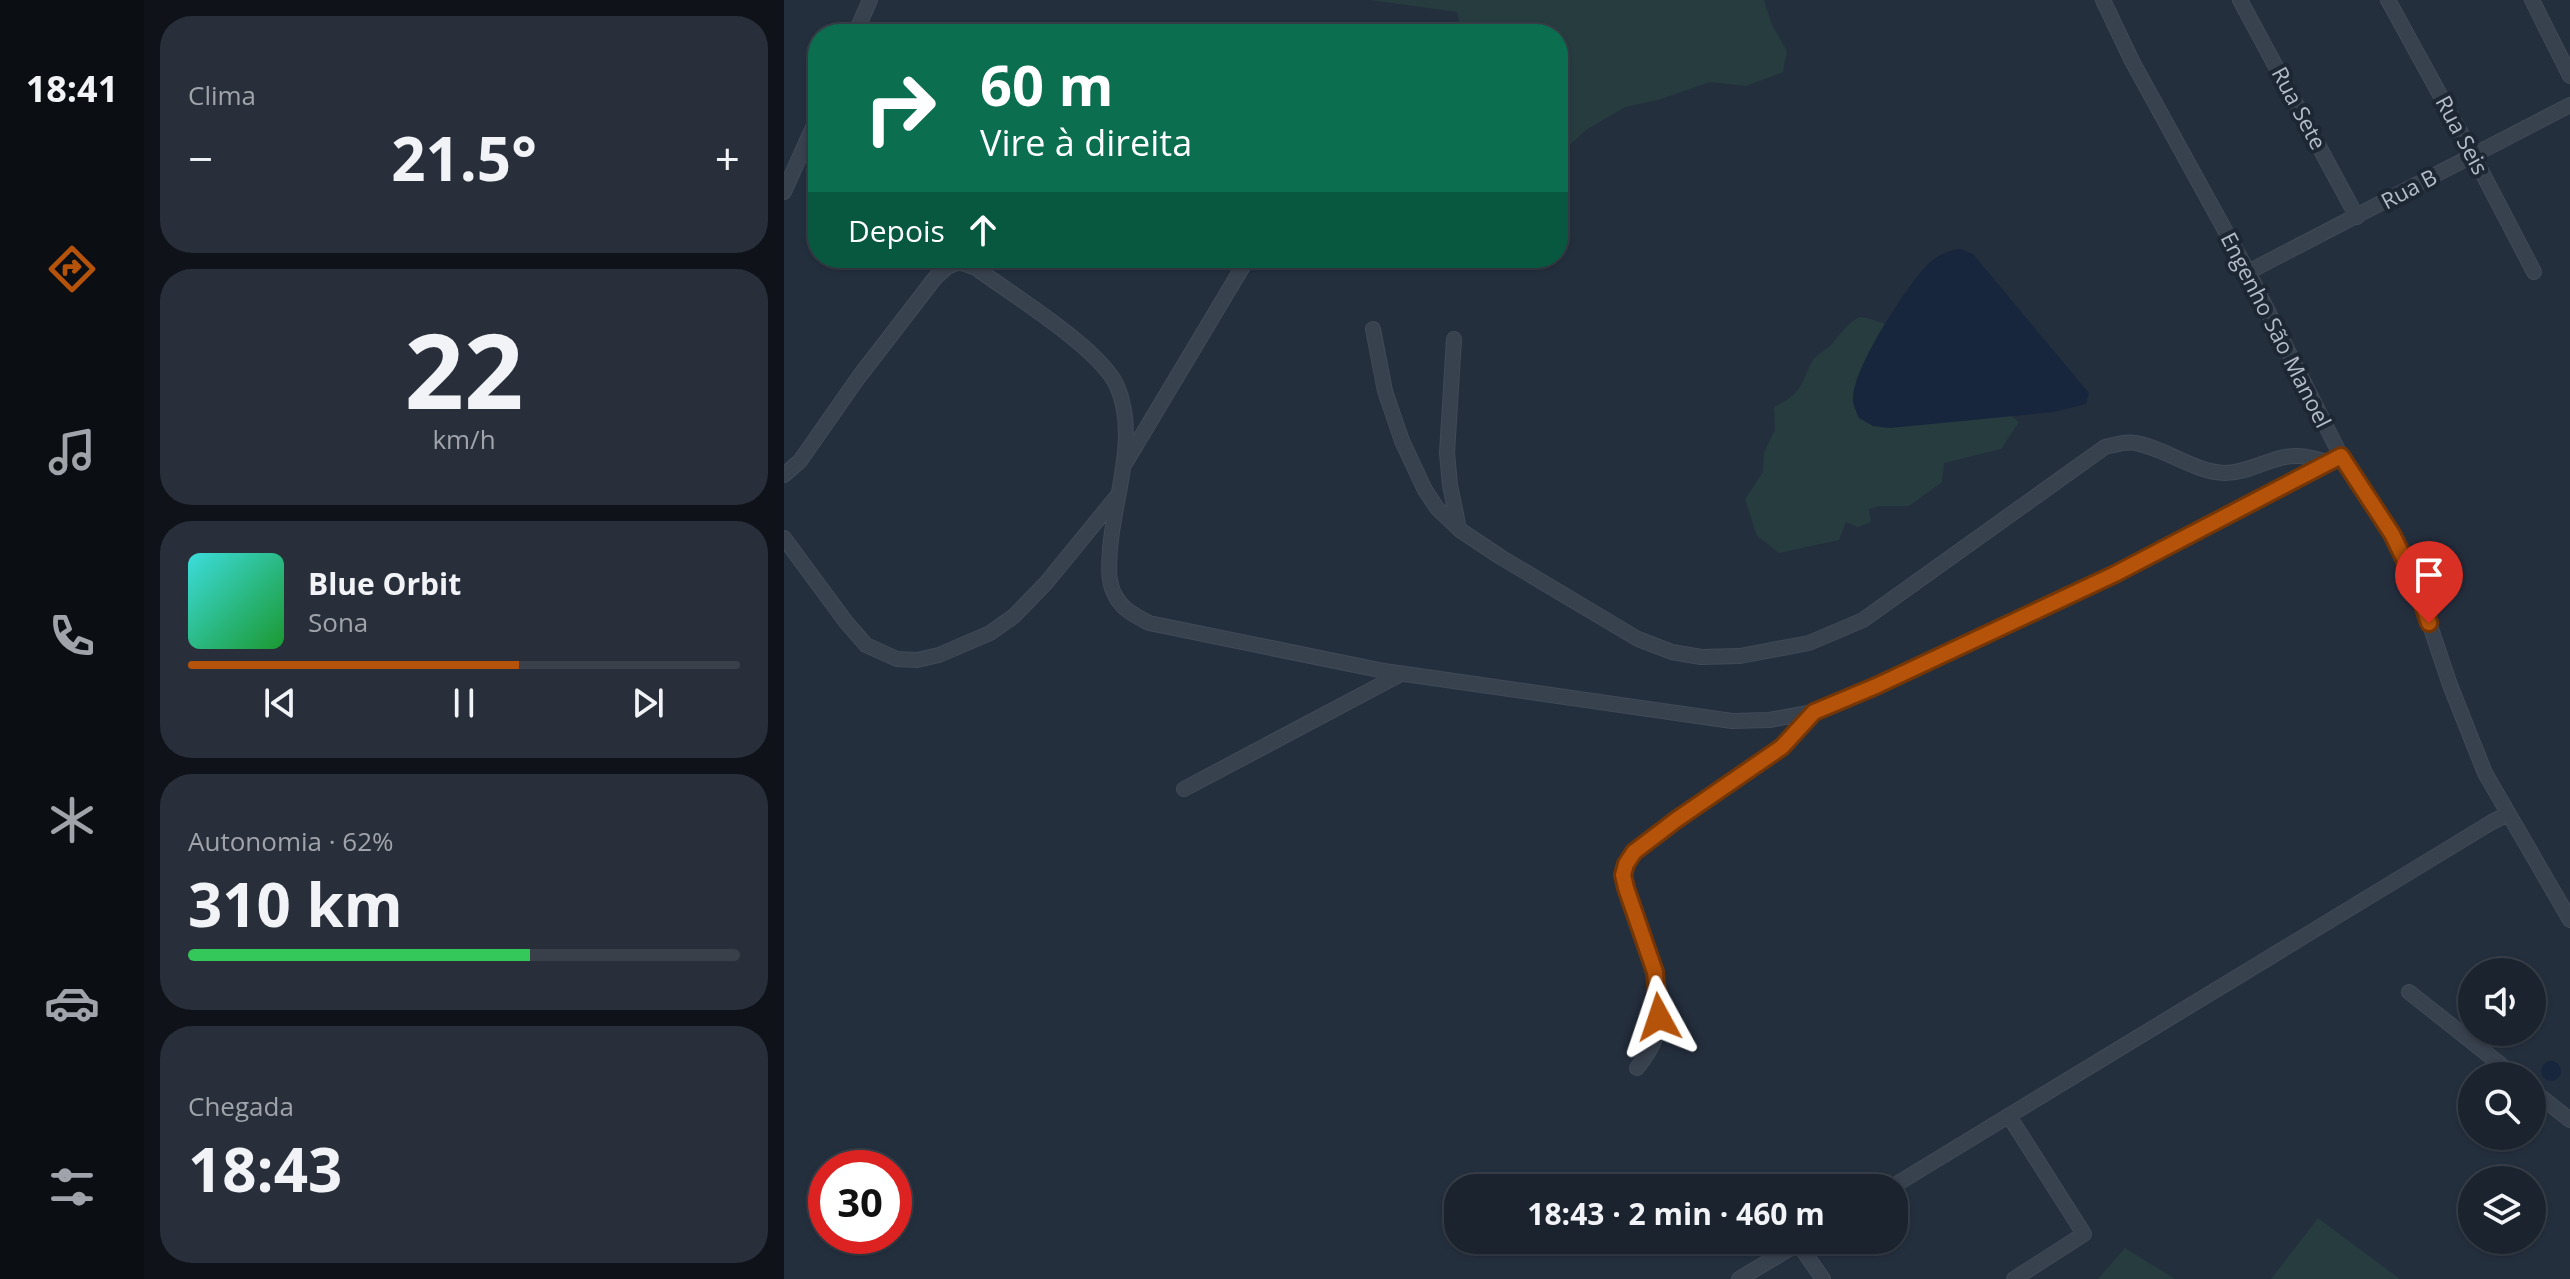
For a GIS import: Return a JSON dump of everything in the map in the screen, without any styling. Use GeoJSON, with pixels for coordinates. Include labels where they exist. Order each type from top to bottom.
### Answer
{"type":"FeatureCollection","features":[{"type":"Feature","properties":{"kind":"street"},"geometry":{"type":"LineString","coordinates":[[859,24],[870,0]]}},
{"type":"Feature","properties":{"kind":"street","name":"Engenho São Manoel"},"geometry":{"type":"LineString","coordinates":[[2103,0],[2132,61],[2248,272],[2335,459],[2392,534],[2415,581],[2485,773],[2570,920]]}},
{"type":"Feature","properties":{"kind":"street","name":"Rua Sete"},"geometry":{"type":"LineString","coordinates":[[2240,0],[2357,217]]}},
{"type":"Feature","properties":{"kind":"street","name":"Rua Seis"},"geometry":{"type":"LineString","coordinates":[[2388,0],[2534,272]]}},
{"type":"Feature","properties":{"kind":"street"},"geometry":{"type":"LineString","coordinates":[[2532,0],[2570,76]]}},
{"type":"Feature","properties":{"kind":"street","name":"Rua B"},"geometry":{"type":"LineString","coordinates":[[2248,272],[2570,105]]}},
{"type":"Feature","properties":{"kind":"street"},"geometry":{"type":"LineString","coordinates":[[784,192],[808,138]]}},
{"type":"Feature","properties":{"kind":"street"},"geometry":{"type":"LineString","coordinates":[[784,475],[800,461],[858,378],[946,268]]}},
{"type":"Feature","properties":{"kind":"street"},"geometry":{"type":"LineString","coordinates":[[976,268],[1094,355],[1116,383],[1125,411],[1125,446],[1111,541],[1109,581],[1116,599],[1130,613],[1149,623],[1401,673],[1732,721],[1769,720],[1814,712],[1876,686],[2115,574],[2335,459]]}},
{"type":"Feature","properties":{"kind":"street"},"geometry":{"type":"LineString","coordinates":[[1122,469],[1242,268]]}},
{"type":"Feature","properties":{"kind":"street"},"geometry":{"type":"LineString","coordinates":[[1373,329],[1385,391],[1402,441],[1437,508],[1460,530],[1502,558],[1638,639],[1672,652],[1701,657],[1740,656],[1809,643],[1863,620],[2105,447],[2136,443],[2204,469],[2225,473],[2250,470],[2288,457],[2335,459]]}},
{"type":"Feature","properties":{"kind":"street"},"geometry":{"type":"LineString","coordinates":[[1454,339],[1447,453],[1460,530]]}},
{"type":"Feature","properties":{"kind":"street"},"geometry":{"type":"LineString","coordinates":[[784,538],[866,645],[897,659],[917,660],[939,655],[990,633],[1014,616],[1046,583],[1118,494]]}},
{"type":"Feature","properties":{"kind":"street"},"geometry":{"type":"LineString","coordinates":[[1184,789],[1401,673]]}},
{"type":"Feature","properties":{"kind":"street"},"geometry":{"type":"LineString","coordinates":[[1637,1068],[1649,1052],[1659,1017],[1655,972],[1626,888],[1623,875],[1626,864],[1634,852],[1676,820],[1782,747],[1814,712]]}},
{"type":"Feature","properties":{"kind":"street"},"geometry":{"type":"LineString","coordinates":[[1908,1177],[2508,814]]}},
{"type":"Feature","properties":{"kind":"street"},"geometry":{"type":"LineString","coordinates":[[2409,992],[2497,1062]]}},
{"type":"Feature","properties":{"kind":"street"},"geometry":{"type":"LineString","coordinates":[[2546,1101],[2570,1120]]}},
{"type":"Feature","properties":{"kind":"street"},"geometry":{"type":"LineString","coordinates":[[2009,1116],[2084,1234],[2014,1279]]}},
{"type":"Feature","properties":{"kind":"street"},"geometry":{"type":"LineString","coordinates":[[1739,1279],[1781,1254]]}},
{"type":"Feature","properties":{"kind":"street"},"geometry":{"type":"LineString","coordinates":[[1808,1254],[1823,1279]]}},
{"type":"Feature","properties":{"kind":"green space"},"geometry":{"type":"Polygon","coordinates":[[[1370,0],[1764,0],[1772,25],[1787,51],[1783,72],[1746,86],[1710,82],[1658,100],[1625,107],[1586,130],[1568,147],[1568,24],[1460,24],[1457,12],[1370,0]]]}},
{"type":"Feature","properties":{"kind":"green space"},"geometry":{"type":"Polygon","coordinates":[[[1859,317],[1900,328],[1951,422],[2010,415],[2019,422],[2001,449],[1944,463],[1942,482],[1909,506],[1869,509],[1871,522],[1858,527],[1846,522],[1839,540],[1779,553],[1757,536],[1745,499],[1763,472],[1764,452],[1775,430],[1774,407],[1796,392],[1813,360],[1859,317]]]}},
{"type":"Feature","properties":{"kind":"green space"},"geometry":{"type":"Polygon","coordinates":[[[2318,1218],[2400,1279],[2271,1279],[2318,1218]]]}},
{"type":"Feature","properties":{"kind":"green space"},"geometry":{"type":"Polygon","coordinates":[[[2125,1248],[2175,1279],[2098,1279],[2125,1248]]]}},
{"type":"Feature","properties":{"kind":"water"},"geometry":{"type":"Polygon","coordinates":[[[1961,249],[1973,254],[2089,393],[2086,404],[2054,412],[1890,428],[1873,426],[1859,418],[1853,402],[1855,386],[1882,329],[1928,264],[1943,254],[1961,249]]]}},
{"type":"Feature","properties":{"kind":"water"},"geometry":{"type":"Polygon","coordinates":[[[2547,1061],[2555,1061],[2561,1067],[2561,1075],[2555,1081],[2546,1080],[2547,1061]]]}},
{"type":"Feature","properties":{"kind":"route"},"geometry":{"type":"LineString","coordinates":[[1659,1017],[1655,972],[1626,888],[1623,875],[1626,864],[1634,852],[1676,820],[1782,747],[1814,712],[2115,574],[2341,456],[2392,534],[2415,581],[2429,623]]}}]}
